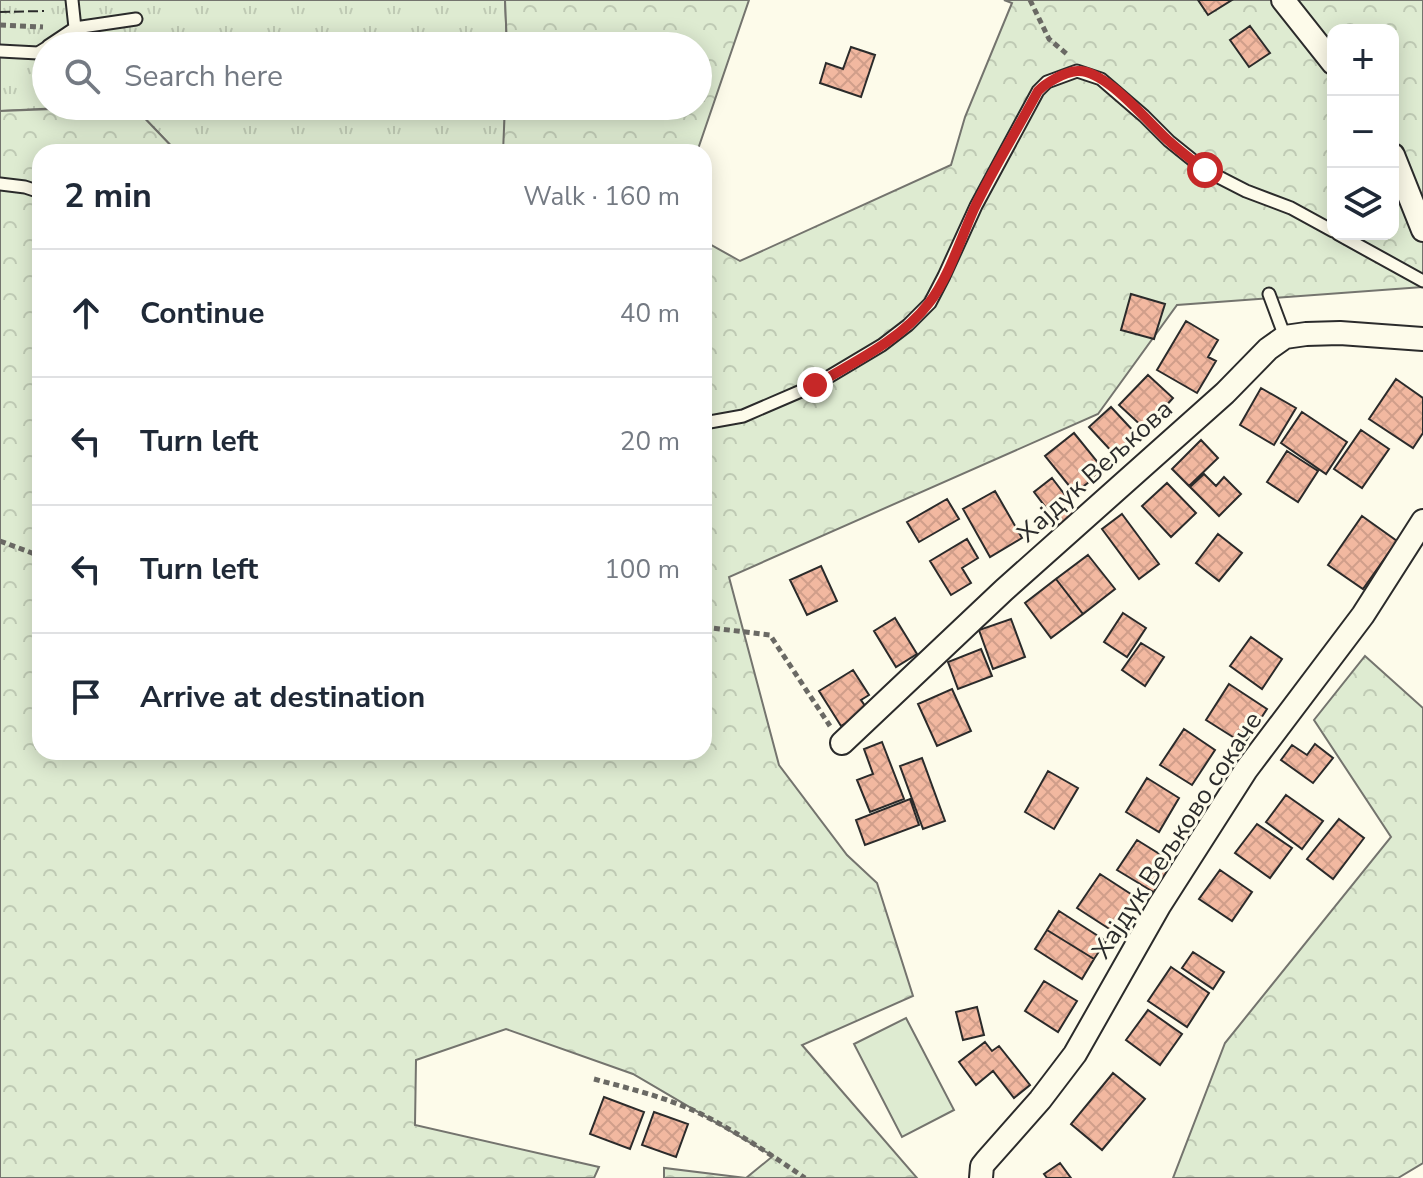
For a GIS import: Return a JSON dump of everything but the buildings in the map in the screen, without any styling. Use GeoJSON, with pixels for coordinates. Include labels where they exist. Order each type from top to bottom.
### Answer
{"type":"FeatureCollection","features":[{"type":"Feature","properties":{"kind":"street"},"geometry":{"type":"LineString","coordinates":[[1283,0],[1327,55]]}},
{"type":"Feature","properties":{"kind":"street"},"geometry":{"type":"LineString","coordinates":[[1398,168],[1423,230]]}},
{"type":"Feature","properties":{"kind":"street"},"geometry":{"type":"LineString","coordinates":[[1285,337],[1340,333],[1423,339]]}},
{"type":"Feature","properties":{"kind":"street","name":"Хајдук Вељкова"},"geometry":{"type":"LineString","coordinates":[[842,743],[1004,590],[1225,393],[1268,349],[1285,337]]}},
{"type":"Feature","properties":{"kind":"street","name":"Хајдук Вељково сокаче"},"geometry":{"type":"LineString","coordinates":[[981,1178],[982,1166],[1040,1100],[1075,1054],[1159,906],[1246,770],[1363,615],[1423,521]]}},
{"type":"Feature","properties":{"kind":"lane"},"geometry":{"type":"LineString","coordinates":[[72,0],[75,28]]}},
{"type":"Feature","properties":{"kind":"lane"},"geometry":{"type":"LineString","coordinates":[[69,32],[75,28],[136,19]]}},
{"type":"Feature","properties":{"kind":"lane"},"geometry":{"type":"LineString","coordinates":[[0,51],[32,53]]}},
{"type":"Feature","properties":{"kind":"lane"},"geometry":{"type":"LineString","coordinates":[[712,422],[743,416],[815,385],[882,345],[908,325],[930,303],[976,206],[1038,91],[1047,82],[1077,71],[1091,74],[1116,90],[1169,141],[1205,170],[1246,191],[1291,208],[1327,228]]}},
{"type":"Feature","properties":{"kind":"lane"},"geometry":{"type":"LineString","coordinates":[[0,184],[32,189]]}},
{"type":"Feature","properties":{"kind":"lane"},"geometry":{"type":"LineString","coordinates":[[1349,240],[1423,281]]}},
{"type":"Feature","properties":{"kind":"lane"},"geometry":{"type":"LineString","coordinates":[[1269,294],[1285,337]]}},
{"type":"Feature","properties":{"kind":"path"},"geometry":{"type":"LineString","coordinates":[[1030,0],[1049,39],[1091,74]]}},
{"type":"Feature","properties":{"kind":"path"},"geometry":{"type":"LineString","coordinates":[[0,25],[75,28]]}},
{"type":"Feature","properties":{"kind":"path"},"geometry":{"type":"LineString","coordinates":[[0,541],[32,553]]}},
{"type":"Feature","properties":{"kind":"path"},"geometry":{"type":"LineString","coordinates":[[712,628],[770,635],[842,743]]}},
{"type":"Feature","properties":{"kind":"path"},"geometry":{"type":"LineString","coordinates":[[594,1079],[648,1094],[704,1115],[805,1178]]}},
{"type":"Feature","properties":{"kind":"green space"},"geometry":{"type":"Polygon","coordinates":[[[0,0],[505,0],[506,32],[32,32],[32,109],[0,111],[0,0]]]}},
{"type":"Feature","properties":{"kind":"green space"},"geometry":{"type":"Polygon","coordinates":[[[505,0],[749,0],[712,108],[712,32],[506,32],[505,0]]]}},
{"type":"Feature","properties":{"kind":"green space"},"geometry":{"type":"Polygon","coordinates":[[[1004,0],[1423,0],[1423,287],[1177,305],[1098,414],[729,577],[779,765],[847,855],[877,883],[913,996],[802,1045],[917,1178],[746,1178],[773,1156],[633,1074],[506,1029],[416,1060],[415,1125],[599,1167],[594,1178],[0,1178],[0,111],[32,110],[32,120],[146,120],[169,144],[32,144],[32,760],[712,760],[712,245],[740,261],[951,165],[965,117],[1012,3],[1004,0]]]}},
{"type":"Feature","properties":{"kind":"green space"},"geometry":{"type":"Polygon","coordinates":[[[146,120],[505,120],[504,144],[169,144],[146,120]]]}},
{"type":"Feature","properties":{"kind":"green space"},"geometry":{"type":"Polygon","coordinates":[[[504,120],[708,120],[700,144],[503,144],[504,120]]]}},
{"type":"Feature","properties":{"kind":"green space"},"geometry":{"type":"Polygon","coordinates":[[[1365,656],[1423,708],[1423,1163],[1398,1178],[1173,1178],[1225,1043],[1391,837],[1314,720],[1365,656]]]}},
{"type":"Feature","properties":{"kind":"green space"},"geometry":{"type":"Polygon","coordinates":[[[906,1018],[954,1110],[902,1137],[854,1044],[906,1018]]]}},
{"type":"Feature","properties":{"kind":"green space"},"geometry":{"type":"Polygon","coordinates":[[[664,1168],[746,1178],[664,1178],[664,1168]]]}},
{"type":"Feature","properties":{"kind":"fence"},"geometry":{"type":"LineString","coordinates":[[0,12],[44,11]]}},
{"type":"Feature","properties":{"kind":"route"},"geometry":{"type":"LineString","coordinates":[[815,385],[882,345],[930,303],[976,206],[1038,91],[1047,82],[1077,71],[1101,79],[1205,170]]}}]}
